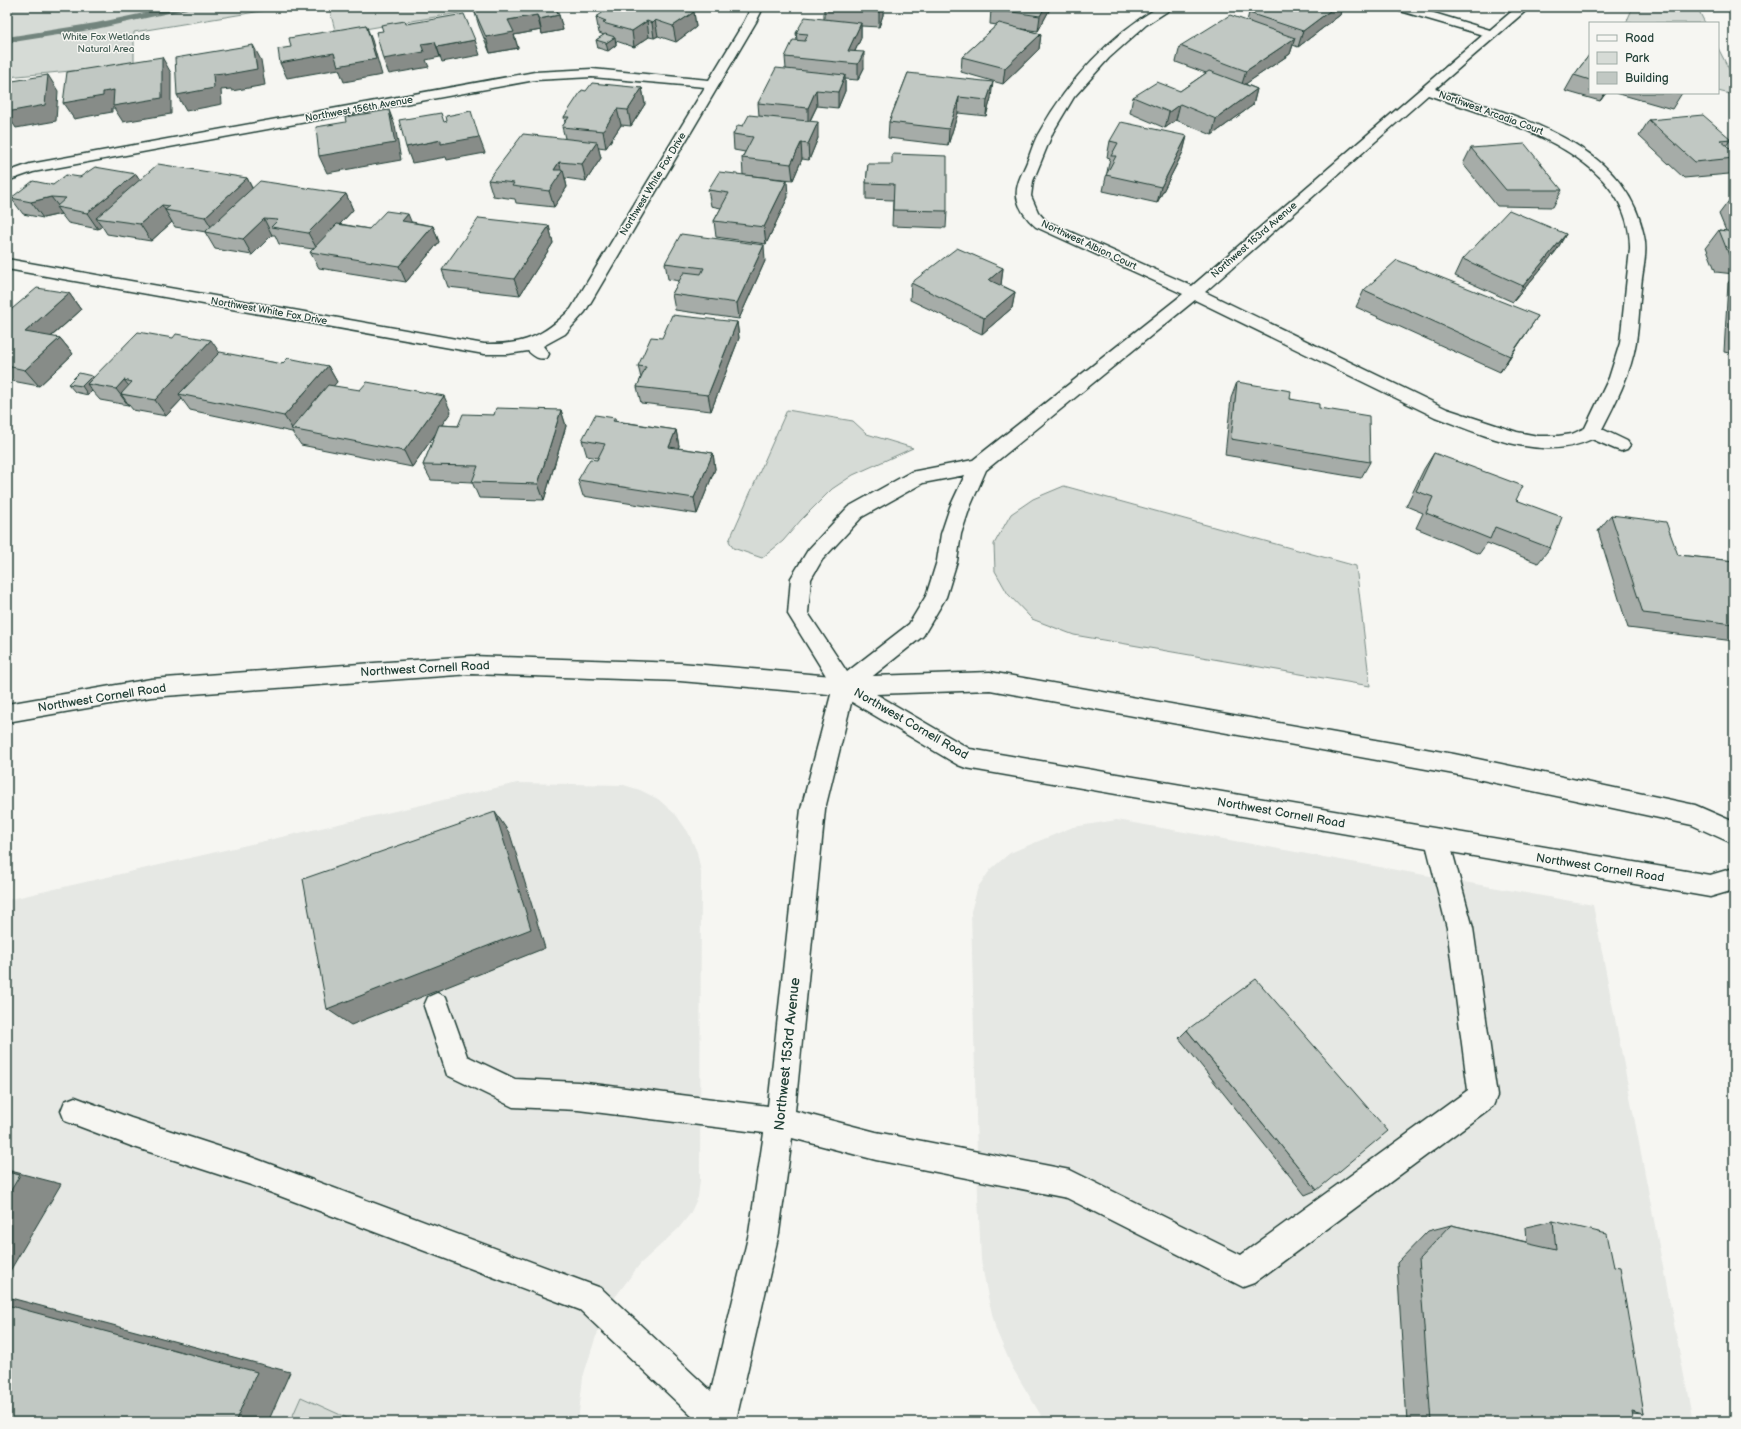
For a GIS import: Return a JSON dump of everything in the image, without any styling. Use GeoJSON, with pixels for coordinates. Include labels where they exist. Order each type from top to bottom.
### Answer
{"type":"FeatureCollection","features":[{"type":"Feature","properties":{"kind":"street","name":"Northwest White Fox Drive"},"geometry":{"type":"LineString","coordinates":[[7,264],[484,348],[498,350],[537,349],[577,312],[750,22],[755,12],[755,7]]}},
{"type":"Feature","properties":{"kind":"street","name":"Northwest Albion Court"},"geometry":{"type":"LineString","coordinates":[[1168,7],[1142,22],[1105,55],[1069,95],[1046,132],[1026,180],[1024,196],[1031,214],[1041,224],[1194,293]]}},
{"type":"Feature","properties":{"kind":"street"},"geometry":{"type":"LineString","coordinates":[[1401,7],[1491,34]]}},
{"type":"Feature","properties":{"kind":"street","name":"Northwest 153rd Avenue"},"geometry":{"type":"LineString","coordinates":[[720,1421],[764,1233],[780,1121],[813,809],[844,686],[916,630],[936,597],[947,561],[951,534],[960,507],[978,466],[1194,293],[1426,90],[1524,7]]}},
{"type":"Feature","properties":{"kind":"street","name":"Northwest 156th Avenue"},"geometry":{"type":"LineString","coordinates":[[7,177],[30,168],[535,76],[592,72],[713,84]]}},
{"type":"Feature","properties":{"kind":"street","name":"Northwest Arcadia Court"},"geometry":{"type":"LineString","coordinates":[[1426,90],[1526,125],[1553,136],[1577,150],[1597,165],[1611,180],[1633,218],[1638,239],[1628,344],[1613,390],[1592,432]]}},
{"type":"Feature","properties":{"kind":"street"},"geometry":{"type":"LineString","coordinates":[[1194,293],[1441,413],[1480,427],[1522,439],[1547,443],[1565,443],[1582,439],[1592,432],[1621,445]]}},
{"type":"Feature","properties":{"kind":"street","name":"Northwest 153rd Avenue"},"geometry":{"type":"LineString","coordinates":[[844,686],[798,614],[801,578],[815,555],[855,512],[918,477],[978,466]]}},
{"type":"Feature","properties":{"kind":"street","name":"Northwest Cornell Road"},"geometry":{"type":"LineString","coordinates":[[7,713],[151,688],[471,664],[680,672],[844,686],[990,681],[1462,765],[1695,815],[1734,833]]}},
{"type":"Feature","properties":{"kind":"street","name":"Northwest Cornell Road"},"geometry":{"type":"LineString","coordinates":[[844,686],[966,758],[1710,886],[1734,879]]}},
{"type":"Feature","properties":{"kind":"street"},"geometry":{"type":"LineString","coordinates":[[437,1006],[457,1066],[513,1093],[578,1096],[780,1121],[876,1146],[1070,1184],[1244,1272],[1483,1096],[1460,928],[1437,840]]}},
{"type":"Feature","properties":{"kind":"street"},"geometry":{"type":"LineString","coordinates":[[75,1111],[131,1132],[251,1171],[590,1299],[720,1421]]}},
{"type":"Feature","properties":{"kind":"shaded area"},"geometry":{"type":"Polygon","coordinates":[[[517,783],[624,785],[640,790],[658,799],[676,815],[688,832],[697,852],[701,872],[700,1180],[698,1197],[690,1214],[678,1229],[640,1264],[613,1300],[595,1339],[583,1377],[578,1422],[356,1422],[301,1397],[290,1422],[7,1422],[7,900],[517,783]]]}},
{"type":"Feature","properties":{"kind":"shaded area"},"geometry":{"type":"Polygon","coordinates":[[[1117,820],[1593,905],[1693,1422],[1045,1422],[1012,1367],[996,1330],[981,1260],[971,911],[978,887],[991,869],[1010,853],[1073,827],[1117,820]]]}},
{"type":"Feature","properties":{"kind":"green space","name":"White Fox Wetlands Natural Area"},"geometry":{"type":"Polygon","coordinates":[[[7,7],[286,7],[134,32],[134,65],[7,77],[7,7]]]}},
{"type":"Feature","properties":{"kind":"green space"},"geometry":{"type":"Polygon","coordinates":[[[329,7],[479,7],[470,11],[336,34],[329,7]]]}},
{"type":"Feature","properties":{"kind":"green space"},"geometry":{"type":"Polygon","coordinates":[[[1633,7],[1697,7],[1704,22],[1626,22],[1633,7]]]}},
{"type":"Feature","properties":{"kind":"green space"},"geometry":{"type":"Polygon","coordinates":[[[1719,50],[1734,79],[1734,95],[1719,91],[1719,50]]]}},
{"type":"Feature","properties":{"kind":"green space"},"geometry":{"type":"Polygon","coordinates":[[[787,410],[853,421],[867,434],[913,448],[853,475],[832,489],[801,520],[783,541],[762,558],[733,548],[729,541],[787,410]]]}},
{"type":"Feature","properties":{"kind":"green space"},"geometry":{"type":"Polygon","coordinates":[[[1064,486],[1356,566],[1370,686],[1074,635],[1032,619],[1008,594],[995,571],[994,544],[1011,514],[1033,499],[1064,486]]]}},
{"type":"Feature","properties":{"kind":"green space"},"geometry":{"type":"Polygon","coordinates":[[[301,1397],[356,1422],[290,1422],[301,1397]]]}},
{"type":"Feature","properties":{"kind":"building"},"geometry":{"type":"Polygon","coordinates":[[[493,7],[555,7],[559,15],[539,19],[537,15],[508,20],[514,32],[486,37],[474,10],[493,7]]]}},
{"type":"Feature","properties":{"kind":"building"},"geometry":{"type":"Polygon","coordinates":[[[612,7],[677,7],[694,12],[673,26],[655,20],[652,23],[647,21],[632,31],[603,23],[606,21],[596,17],[612,7]]]}},
{"type":"Feature","properties":{"kind":"building"},"geometry":{"type":"Polygon","coordinates":[[[824,7],[881,7],[879,12],[824,7]]]}},
{"type":"Feature","properties":{"kind":"building"},"geometry":{"type":"Polygon","coordinates":[[[992,7],[1045,7],[1040,16],[991,9],[992,7]]]}},
{"type":"Feature","properties":{"kind":"building"},"geometry":{"type":"Polygon","coordinates":[[[1258,7],[1335,7],[1303,31],[1249,13],[1258,7]]]}},
{"type":"Feature","properties":{"kind":"building"},"geometry":{"type":"Polygon","coordinates":[[[464,14],[475,40],[437,47],[435,42],[421,44],[424,52],[383,59],[376,32],[383,31],[381,25],[405,21],[406,24],[464,14]]]}},
{"type":"Feature","properties":{"kind":"building"},"geometry":{"type":"Polygon","coordinates":[[[1230,15],[1295,38],[1246,71],[1180,46],[1230,15]]]}},
{"type":"Feature","properties":{"kind":"building"},"geometry":{"type":"Polygon","coordinates":[[[805,17],[861,23],[848,51],[864,52],[858,64],[785,57],[793,40],[805,41],[808,34],[796,33],[805,17]]]}},
{"type":"Feature","properties":{"kind":"building"},"geometry":{"type":"Polygon","coordinates":[[[999,23],[1041,34],[1005,68],[962,57],[999,23]]]}},
{"type":"Feature","properties":{"kind":"building"},"geometry":{"type":"Polygon","coordinates":[[[366,25],[376,59],[338,66],[334,53],[280,63],[278,49],[291,47],[289,38],[366,25]]]}},
{"type":"Feature","properties":{"kind":"building"},"geometry":{"type":"Polygon","coordinates":[[[605,34],[615,37],[606,43],[596,40],[605,34]]]}},
{"type":"Feature","properties":{"kind":"building"},"geometry":{"type":"Polygon","coordinates":[[[253,45],[257,69],[224,75],[224,73],[213,74],[214,88],[177,95],[175,58],[253,45]]]}},
{"type":"Feature","properties":{"kind":"building"},"geometry":{"type":"Polygon","coordinates":[[[1589,55],[1589,80],[1574,75],[1589,55]]]}},
{"type":"Feature","properties":{"kind":"building"},"geometry":{"type":"Polygon","coordinates":[[[162,57],[162,98],[113,106],[114,90],[103,92],[103,96],[63,103],[67,72],[162,57]]]}},
{"type":"Feature","properties":{"kind":"building"},"geometry":{"type":"Polygon","coordinates":[[[776,68],[845,75],[838,92],[816,90],[808,108],[758,103],[776,68]]]}},
{"type":"Feature","properties":{"kind":"building"},"geometry":{"type":"Polygon","coordinates":[[[1209,71],[1257,89],[1216,119],[1180,104],[1169,112],[1133,97],[1157,82],[1180,91],[1209,71]]]}},
{"type":"Feature","properties":{"kind":"building"},"geometry":{"type":"Polygon","coordinates":[[[908,73],[993,82],[987,100],[959,97],[949,129],[889,122],[908,73]]]}},
{"type":"Feature","properties":{"kind":"building"},"geometry":{"type":"Polygon","coordinates":[[[48,75],[45,105],[7,112],[7,82],[48,75]]]}},
{"type":"Feature","properties":{"kind":"building"},"geometry":{"type":"Polygon","coordinates":[[[592,83],[642,88],[628,110],[617,109],[603,131],[562,127],[569,117],[564,117],[582,90],[586,91],[592,83]]]}},
{"type":"Feature","properties":{"kind":"building"},"geometry":{"type":"Polygon","coordinates":[[[389,110],[395,143],[319,156],[316,127],[346,122],[345,117],[389,110]]]}},
{"type":"Feature","properties":{"kind":"building"},"geometry":{"type":"Polygon","coordinates":[[[471,111],[479,137],[441,144],[441,140],[406,147],[399,120],[441,113],[444,122],[447,121],[446,116],[471,111]]]}},
{"type":"Feature","properties":{"kind":"building"},"geometry":{"type":"Polygon","coordinates":[[[749,115],[818,122],[808,144],[801,143],[791,164],[742,158],[753,137],[733,134],[738,125],[743,126],[749,115]]]}},
{"type":"Feature","properties":{"kind":"building"},"geometry":{"type":"Polygon","coordinates":[[[1703,115],[1731,139],[1720,140],[1734,152],[1734,158],[1695,162],[1649,120],[1703,115]]]}},
{"type":"Feature","properties":{"kind":"building"},"geometry":{"type":"Polygon","coordinates":[[[1121,122],[1187,136],[1161,187],[1106,175],[1116,156],[1111,156],[1118,143],[1110,141],[1121,122]]]}},
{"type":"Feature","properties":{"kind":"building"},"geometry":{"type":"Polygon","coordinates":[[[523,134],[597,142],[582,164],[559,162],[554,170],[563,170],[549,191],[512,186],[514,183],[488,180],[523,134]]]}},
{"type":"Feature","properties":{"kind":"building"},"geometry":{"type":"Polygon","coordinates":[[[1525,144],[1562,190],[1506,190],[1471,148],[1525,144]]]}},
{"type":"Feature","properties":{"kind":"building"},"geometry":{"type":"Polygon","coordinates":[[[892,154],[947,156],[947,211],[893,210],[894,184],[866,183],[868,164],[892,164],[892,154]]]}},
{"type":"Feature","properties":{"kind":"building"},"geometry":{"type":"Polygon","coordinates":[[[158,164],[247,178],[205,217],[165,210],[170,206],[162,205],[140,224],[96,218],[158,164]]]}},
{"type":"Feature","properties":{"kind":"building"},"geometry":{"type":"Polygon","coordinates":[[[95,167],[136,174],[87,213],[56,207],[66,198],[51,197],[31,202],[11,198],[33,181],[53,185],[66,175],[80,177],[95,167]]]}},
{"type":"Feature","properties":{"kind":"building"},"geometry":{"type":"Polygon","coordinates":[[[719,172],[787,180],[764,227],[714,221],[729,193],[708,190],[719,172]]]}},
{"type":"Feature","properties":{"kind":"building"},"geometry":{"type":"Polygon","coordinates":[[[260,181],[346,194],[308,233],[271,227],[278,220],[264,219],[243,239],[205,232],[260,181]]]}},
{"type":"Feature","properties":{"kind":"building"},"geometry":{"type":"Polygon","coordinates":[[[1731,198],[1734,198],[1734,205],[1731,198]]]}},
{"type":"Feature","properties":{"kind":"building"},"geometry":{"type":"Polygon","coordinates":[[[1509,210],[1566,234],[1523,286],[1463,259],[1509,210]]]}},
{"type":"Feature","properties":{"kind":"building"},"geometry":{"type":"Polygon","coordinates":[[[386,211],[408,214],[402,221],[433,226],[399,266],[310,252],[337,224],[369,229],[386,211]]]}},
{"type":"Feature","properties":{"kind":"building"},"geometry":{"type":"Polygon","coordinates":[[[479,218],[549,226],[514,279],[442,270],[479,218]]]}},
{"type":"Feature","properties":{"kind":"building"},"geometry":{"type":"Polygon","coordinates":[[[1719,230],[1734,232],[1734,256],[1729,255],[1719,230]]]}},
{"type":"Feature","properties":{"kind":"building"},"geometry":{"type":"Polygon","coordinates":[[[681,234],[764,245],[737,303],[672,294],[684,272],[701,274],[704,268],[665,263],[681,234]]]}},
{"type":"Feature","properties":{"kind":"building"},"geometry":{"type":"Polygon","coordinates":[[[957,248],[1003,268],[989,280],[1015,292],[984,318],[911,283],[957,248]]]}},
{"type":"Feature","properties":{"kind":"building"},"geometry":{"type":"Polygon","coordinates":[[[1397,260],[1538,316],[1510,356],[1364,290],[1397,260]]]}},
{"type":"Feature","properties":{"kind":"building"},"geometry":{"type":"Polygon","coordinates":[[[37,288],[69,293],[25,332],[60,338],[25,370],[7,366],[7,313],[37,288]]]}},
{"type":"Feature","properties":{"kind":"building"},"geometry":{"type":"Polygon","coordinates":[[[672,315],[737,322],[708,395],[637,387],[646,367],[638,366],[651,337],[662,338],[672,315]]]}},
{"type":"Feature","properties":{"kind":"building"},"geometry":{"type":"Polygon","coordinates":[[[138,332],[173,338],[176,334],[211,340],[155,400],[121,394],[132,382],[124,380],[116,389],[87,384],[138,332]]]}},
{"type":"Feature","properties":{"kind":"building"},"geometry":{"type":"Polygon","coordinates":[[[220,352],[282,364],[288,358],[328,366],[284,416],[179,394],[220,352]]]}},
{"type":"Feature","properties":{"kind":"building"},"geometry":{"type":"Polygon","coordinates":[[[79,373],[92,376],[82,386],[68,384],[79,373]]]}},
{"type":"Feature","properties":{"kind":"building"},"geometry":{"type":"Polygon","coordinates":[[[367,382],[444,396],[404,451],[291,429],[328,385],[360,390],[367,382]]]}},
{"type":"Feature","properties":{"kind":"building"},"geometry":{"type":"Polygon","coordinates":[[[1237,382],[1291,391],[1290,399],[1319,404],[1319,408],[1369,416],[1370,462],[1231,439],[1237,382]]]}},
{"type":"Feature","properties":{"kind":"building"},"geometry":{"type":"Polygon","coordinates":[[[496,408],[561,410],[538,484],[472,482],[478,466],[423,465],[439,425],[458,426],[463,414],[494,415],[496,408]]]}},
{"type":"Feature","properties":{"kind":"building"},"geometry":{"type":"Polygon","coordinates":[[[595,415],[615,418],[613,421],[676,430],[669,447],[713,453],[694,498],[578,480],[590,459],[597,460],[605,444],[582,440],[595,415]]]}},
{"type":"Feature","properties":{"kind":"building"},"geometry":{"type":"Polygon","coordinates":[[[1434,453],[1523,486],[1516,500],[1562,517],[1550,548],[1495,527],[1490,539],[1426,513],[1433,497],[1416,491],[1434,453]]]}},
{"type":"Feature","properties":{"kind":"building"},"geometry":{"type":"Polygon","coordinates":[[[1611,515],[1666,522],[1678,555],[1734,561],[1734,624],[1643,613],[1611,515]]]}},
{"type":"Feature","properties":{"kind":"building"},"geometry":{"type":"Polygon","coordinates":[[[495,812],[531,929],[327,1009],[303,879],[495,812]]]}},
{"type":"Feature","properties":{"kind":"building"},"geometry":{"type":"Polygon","coordinates":[[[1256,979],[1388,1131],[1317,1190],[1187,1030],[1256,979]]]}},
{"type":"Feature","properties":{"kind":"building"},"geometry":{"type":"Polygon","coordinates":[[[7,1172],[20,1175],[7,1197],[7,1172]]]}},
{"type":"Feature","properties":{"kind":"building"},"geometry":{"type":"Polygon","coordinates":[[[1553,1221],[1607,1234],[1614,1267],[1620,1268],[1644,1413],[1632,1410],[1634,1422],[1431,1422],[1419,1259],[1451,1225],[1556,1249],[1553,1221]]]}},
{"type":"Feature","properties":{"kind":"building"},"geometry":{"type":"Polygon","coordinates":[[[7,1305],[257,1372],[235,1422],[7,1422],[7,1305]]]}},
{"type":"Feature","properties":{"kind":"waterway"},"geometry":{"type":"LineString","coordinates":[[7,40],[96,26],[184,7]]}}]}
